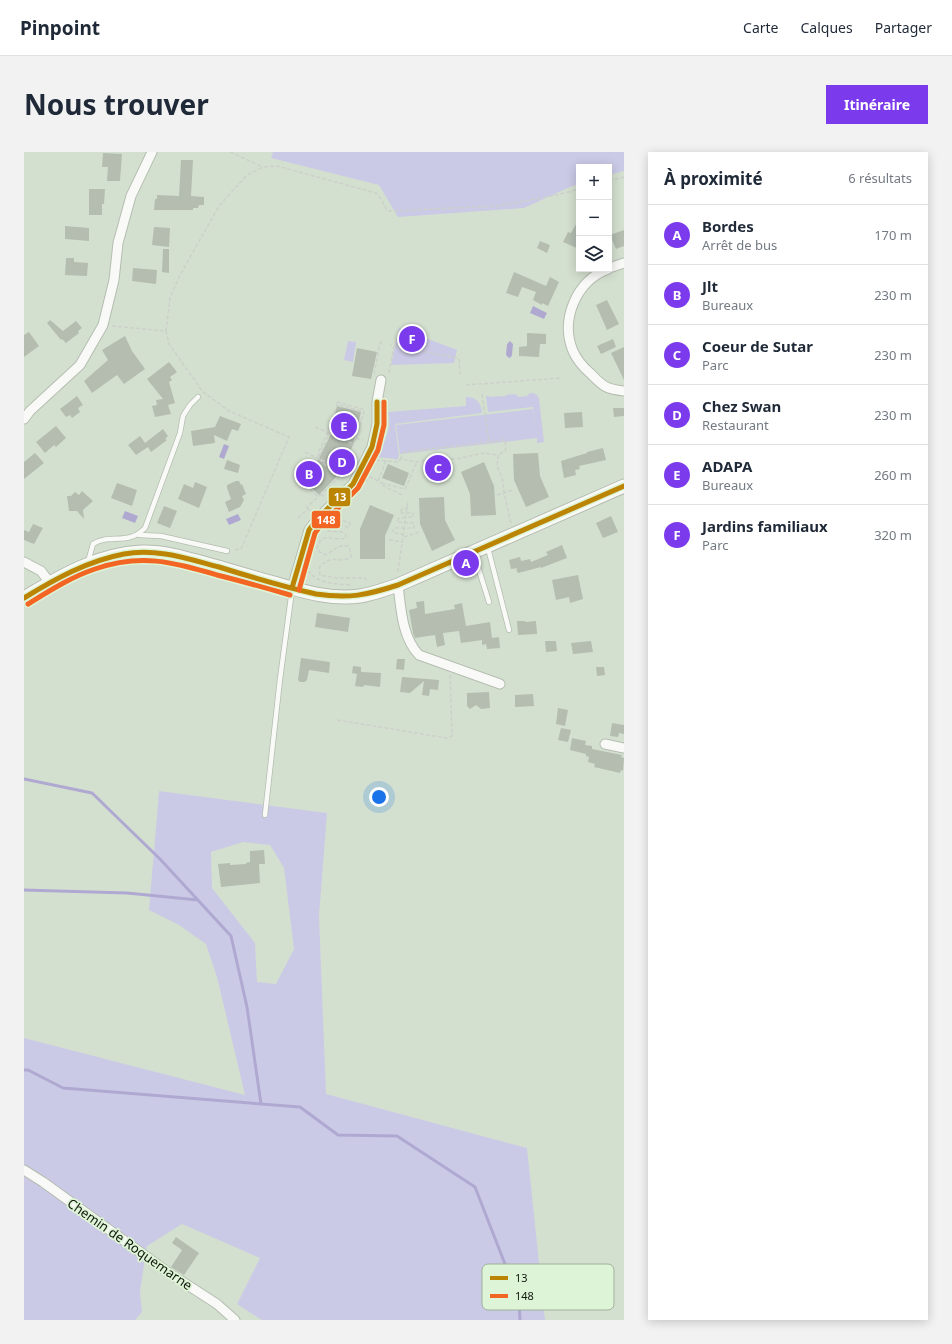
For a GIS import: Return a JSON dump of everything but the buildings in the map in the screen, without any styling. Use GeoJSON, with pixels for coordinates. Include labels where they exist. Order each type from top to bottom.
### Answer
{"type":"FeatureCollection","features":[{"type":"Feature","properties":{"kind":"main road"},"geometry":{"type":"LineString","coordinates":[[24,598],[88,564],[103,559],[142,552],[182,557],[310,594],[339,597],[361,596],[398,585],[624,486]]}},
{"type":"Feature","properties":{"kind":"street"},"geometry":{"type":"LineString","coordinates":[[24,419],[30,411],[80,365],[103,325],[114,280],[118,243],[131,196],[152,152]]}},
{"type":"Feature","properties":{"kind":"street"},"geometry":{"type":"LineString","coordinates":[[612,268],[624,263]]}},
{"type":"Feature","properties":{"kind":"street"},"geometry":{"type":"LineString","coordinates":[[603,272],[591,279],[578,294],[572,307],[569,321],[569,336],[573,351],[580,363],[588,372],[602,386],[611,390],[624,391]]}},
{"type":"Feature","properties":{"kind":"street"},"geometry":{"type":"LineString","coordinates":[[292,588],[309,530],[317,519],[353,484],[372,447],[377,424],[377,402],[381,378]]}},
{"type":"Feature","properties":{"kind":"street"},"geometry":{"type":"LineString","coordinates":[[24,562],[40,571],[50,583]]}},
{"type":"Feature","properties":{"kind":"street"},"geometry":{"type":"LineString","coordinates":[[398,585],[406,635],[412,647],[419,655],[500,684]]}},
{"type":"Feature","properties":{"kind":"street"},"geometry":{"type":"LineString","coordinates":[[605,744],[624,748]]}},
{"type":"Feature","properties":{"kind":"street","name":"Chemin de Roquemarne"},"geometry":{"type":"LineString","coordinates":[[24,1170],[43,1182],[169,1273],[217,1304],[235,1320]]}},
{"type":"Feature","properties":{"kind":"lane"},"geometry":{"type":"LineString","coordinates":[[139,535],[144,528],[180,433],[183,416],[190,405],[198,397]]}},
{"type":"Feature","properties":{"kind":"lane"},"geometry":{"type":"LineString","coordinates":[[88,564],[93,544],[100,540],[130,538],[139,535],[161,536],[227,551]]}},
{"type":"Feature","properties":{"kind":"lane"},"geometry":{"type":"LineString","coordinates":[[487,546],[509,630]]}},
{"type":"Feature","properties":{"kind":"lane"},"geometry":{"type":"LineString","coordinates":[[474,552],[489,602]]}},
{"type":"Feature","properties":{"kind":"lane"},"geometry":{"type":"LineString","coordinates":[[265,815],[292,588]]}},
{"type":"Feature","properties":{"kind":"path"},"geometry":{"type":"LineString","coordinates":[[230,152],[263,167]]}},
{"type":"Feature","properties":{"kind":"path"},"geometry":{"type":"LineString","coordinates":[[227,551],[241,549],[289,437],[229,411],[203,392],[169,344],[166,331],[170,298],[179,277],[219,206],[248,175],[263,167],[277,166],[376,193],[382,200],[387,211],[498,206],[557,195],[576,190]]}},
{"type":"Feature","properties":{"kind":"path"},"geometry":{"type":"LineString","coordinates":[[612,180],[624,177]]}},
{"type":"Feature","properties":{"kind":"path"},"geometry":{"type":"LineString","coordinates":[[103,325],[166,331]]}},
{"type":"Feature","properties":{"kind":"path"},"geometry":{"type":"LineString","coordinates":[[381,378],[380,343],[382,342]]}},
{"type":"Feature","properties":{"kind":"path"},"geometry":{"type":"LineString","coordinates":[[390,345],[458,358],[460,374]]}},
{"type":"Feature","properties":{"kind":"path"},"geometry":{"type":"LineString","coordinates":[[381,378],[394,346]]}},
{"type":"Feature","properties":{"kind":"path"},"geometry":{"type":"LineString","coordinates":[[466,385],[561,378]]}},
{"type":"Feature","properties":{"kind":"path"},"geometry":{"type":"LineString","coordinates":[[482,394],[489,442]]}},
{"type":"Feature","properties":{"kind":"path"},"geometry":{"type":"LineString","coordinates":[[298,518],[308,509],[307,507],[339,477],[354,444],[364,412],[366,410],[338,402],[337,404]]}},
{"type":"Feature","properties":{"kind":"path"},"geometry":{"type":"LineString","coordinates":[[337,404],[364,412]]}},
{"type":"Feature","properties":{"kind":"path"},"geometry":{"type":"LineString","coordinates":[[318,497],[299,480],[303,472],[318,458],[318,454],[337,404]]}},
{"type":"Feature","properties":{"kind":"path"},"geometry":{"type":"LineString","coordinates":[[315,427],[354,444]]}},
{"type":"Feature","properties":{"kind":"path"},"geometry":{"type":"LineString","coordinates":[[327,433],[364,440]]}},
{"type":"Feature","properties":{"kind":"path"},"geometry":{"type":"LineString","coordinates":[[376,460],[399,462],[400,459],[404,452],[506,440],[505,451],[498,454],[484,453],[456,459],[434,458],[417,462],[400,459]]}},
{"type":"Feature","properties":{"kind":"path"},"geometry":{"type":"LineString","coordinates":[[305,452],[343,470],[355,473]]}},
{"type":"Feature","properties":{"kind":"path"},"geometry":{"type":"LineString","coordinates":[[498,454],[497,466],[503,481],[504,493],[512,528]]}},
{"type":"Feature","properties":{"kind":"path"},"geometry":{"type":"LineString","coordinates":[[318,458],[339,477]]}},
{"type":"Feature","properties":{"kind":"path"},"geometry":{"type":"LineString","coordinates":[[425,460],[426,469],[434,476],[439,477],[450,468],[444,459]]}},
{"type":"Feature","properties":{"kind":"path"},"geometry":{"type":"LineString","coordinates":[[378,481],[386,461]]}},
{"type":"Feature","properties":{"kind":"path"},"geometry":{"type":"LineString","coordinates":[[363,484],[370,477],[382,483],[405,489],[417,462]]}},
{"type":"Feature","properties":{"kind":"path"},"geometry":{"type":"LineString","coordinates":[[382,483],[382,485],[402,495]]}},
{"type":"Feature","properties":{"kind":"path"},"geometry":{"type":"LineString","coordinates":[[497,495],[513,490]]}},
{"type":"Feature","properties":{"kind":"path"},"geometry":{"type":"LineString","coordinates":[[322,494],[329,501]]}},
{"type":"Feature","properties":{"kind":"path"},"geometry":{"type":"LineString","coordinates":[[322,494],[322,502]]}},
{"type":"Feature","properties":{"kind":"path"},"geometry":{"type":"LineString","coordinates":[[398,571],[406,523],[408,500]]}},
{"type":"Feature","properties":{"kind":"path"},"geometry":{"type":"LineString","coordinates":[[335,507],[339,511],[338,516],[341,520],[350,523],[350,525],[349,527],[345,527],[338,522],[332,521],[326,528],[329,531],[342,532],[346,535],[346,538],[342,540],[329,537],[323,538],[319,542],[317,548],[320,552],[326,555],[335,548],[343,545],[348,546],[351,557],[348,559],[329,560],[324,562],[319,568],[320,575],[337,578],[365,578],[368,581],[368,584]]}},
{"type":"Feature","properties":{"kind":"path"},"geometry":{"type":"LineString","coordinates":[[408,508],[402,509],[400,513],[413,513],[413,517],[399,518],[397,522],[414,523],[414,528],[394,528],[392,532],[404,536],[419,532]]}},
{"type":"Feature","properties":{"kind":"path"},"geometry":{"type":"LineString","coordinates":[[389,540],[403,542]]}},
{"type":"Feature","properties":{"kind":"path"},"geometry":{"type":"LineString","coordinates":[[298,570],[309,572],[312,577],[320,581],[357,585]]}},
{"type":"Feature","properties":{"kind":"path"},"geometry":{"type":"LineString","coordinates":[[337,720],[446,738],[452,736],[449,665]]}},
{"type":"Feature","properties":{"kind":"shaded area"},"geometry":{"type":"Polygon","coordinates":[[[273,152],[624,152],[624,171],[612,174],[612,164],[576,164],[576,185],[524,208],[398,217],[379,185],[271,158],[273,152]]]}},
{"type":"Feature","properties":{"kind":"shaded area"},"geometry":{"type":"Polygon","coordinates":[[[533,306],[547,313],[544,319],[530,313],[533,306]]]}},
{"type":"Feature","properties":{"kind":"shaded area"},"geometry":{"type":"Polygon","coordinates":[[[399,328],[457,350],[454,363],[391,365],[399,328]]]}},
{"type":"Feature","properties":{"kind":"shaded area"},"geometry":{"type":"Polygon","coordinates":[[[348,341],[356,342],[353,362],[344,360],[348,341]]]}},
{"type":"Feature","properties":{"kind":"shaded area"},"geometry":{"type":"Polygon","coordinates":[[[510,341],[513,344],[512,355],[509,358],[506,355],[507,344],[510,341]]]}},
{"type":"Feature","properties":{"kind":"shaded area"},"geometry":{"type":"Polygon","coordinates":[[[530,393],[536,394],[539,399],[544,442],[537,443],[537,438],[400,454],[396,425],[533,409],[536,430],[533,407],[488,412],[486,396],[506,396],[515,394],[519,397],[527,396],[530,393]]]}},
{"type":"Feature","properties":{"kind":"shaded area"},"geometry":{"type":"Polygon","coordinates":[[[466,397],[476,399],[478,401],[481,406],[482,413],[395,424],[399,456],[397,460],[376,456],[385,441],[389,429],[388,412],[466,406],[466,397]]]}},
{"type":"Feature","properties":{"kind":"shaded area"},"geometry":{"type":"Polygon","coordinates":[[[224,444],[229,446],[224,459],[219,457],[224,444]]]}},
{"type":"Feature","properties":{"kind":"shaded area"},"geometry":{"type":"Polygon","coordinates":[[[434,460],[445,461],[448,465],[448,470],[438,476],[434,475],[426,466],[427,463],[434,460]]]}},
{"type":"Feature","properties":{"kind":"shaded area"},"geometry":{"type":"Polygon","coordinates":[[[125,511],[138,516],[135,523],[122,518],[125,511]]]}},
{"type":"Feature","properties":{"kind":"shaded area"},"geometry":{"type":"Polygon","coordinates":[[[238,514],[241,520],[229,525],[226,519],[238,514]]]}},
{"type":"Feature","properties":{"kind":"shaded area"},"geometry":{"type":"Polygon","coordinates":[[[159,791],[327,813],[319,916],[326,1094],[527,1148],[539,1264],[482,1264],[482,1310],[544,1310],[545,1320],[262,1320],[237,1304],[260,1258],[182,1224],[147,1246],[140,1291],[142,1312],[135,1320],[24,1320],[24,1038],[245,1095],[217,977],[206,944],[179,925],[149,910],[159,791]],[[243,842],[211,852],[212,888],[255,943],[257,982],[276,984],[294,949],[284,868],[270,845],[243,842]]]}},
{"type":"Feature","properties":{"kind":"waterway"},"geometry":{"type":"LineString","coordinates":[[24,779],[92,793],[160,859],[231,936],[247,1007],[261,1104],[300,1107],[338,1135],[397,1136],[475,1187],[505,1264]]}},
{"type":"Feature","properties":{"kind":"waterway"},"geometry":{"type":"LineString","coordinates":[[24,890],[127,893],[198,900]]}},
{"type":"Feature","properties":{"kind":"waterway"},"geometry":{"type":"LineString","coordinates":[[24,1070],[28,1070],[63,1088],[261,1104]]}},
{"type":"Feature","properties":{"kind":"waterway"},"geometry":{"type":"LineString","coordinates":[[520,1310],[520,1320]]}},
{"type":"Feature","properties":{"kind":"transit line","name":"13"},"geometry":{"type":"LineString","coordinates":[[292,588],[309,530],[317,519],[353,484],[372,447],[377,424],[377,402]]}},
{"type":"Feature","properties":{"kind":"transit line","name":"148"},"geometry":{"type":"LineString","coordinates":[[299,590],[315,533],[358,488],[378,450],[384,425],[384,402]]}},
{"type":"Feature","properties":{"kind":"transit line","name":"13"},"geometry":{"type":"LineString","coordinates":[[24,598],[48,584],[97,561],[124,554],[148,552],[172,555],[316,594],[338,596],[367,594],[398,585],[624,486]]}},
{"type":"Feature","properties":{"kind":"transit line","name":"148"},"geometry":{"type":"LineString","coordinates":[[28,604],[86,572],[112,564],[142,560],[185,566],[290,595]]}},
{"type":"Feature","properties":{"kind":"place","name":"Jardins familiaux"},"geometry":{"type":"Point","coordinates":[412,339]}},
{"type":"Feature","properties":{"kind":"place","name":"ADAPA"},"geometry":{"type":"Point","coordinates":[344,426]}},
{"type":"Feature","properties":{"kind":"place","name":"Chez Swan"},"geometry":{"type":"Point","coordinates":[342,462]}},
{"type":"Feature","properties":{"kind":"place","name":"Coeur de Sutar"},"geometry":{"type":"Point","coordinates":[438,468]}},
{"type":"Feature","properties":{"kind":"place","name":"Jlt"},"geometry":{"type":"Point","coordinates":[309,474]}},
{"type":"Feature","properties":{"kind":"place","name":"Bordes"},"geometry":{"type":"Point","coordinates":[466,563]}}]}
